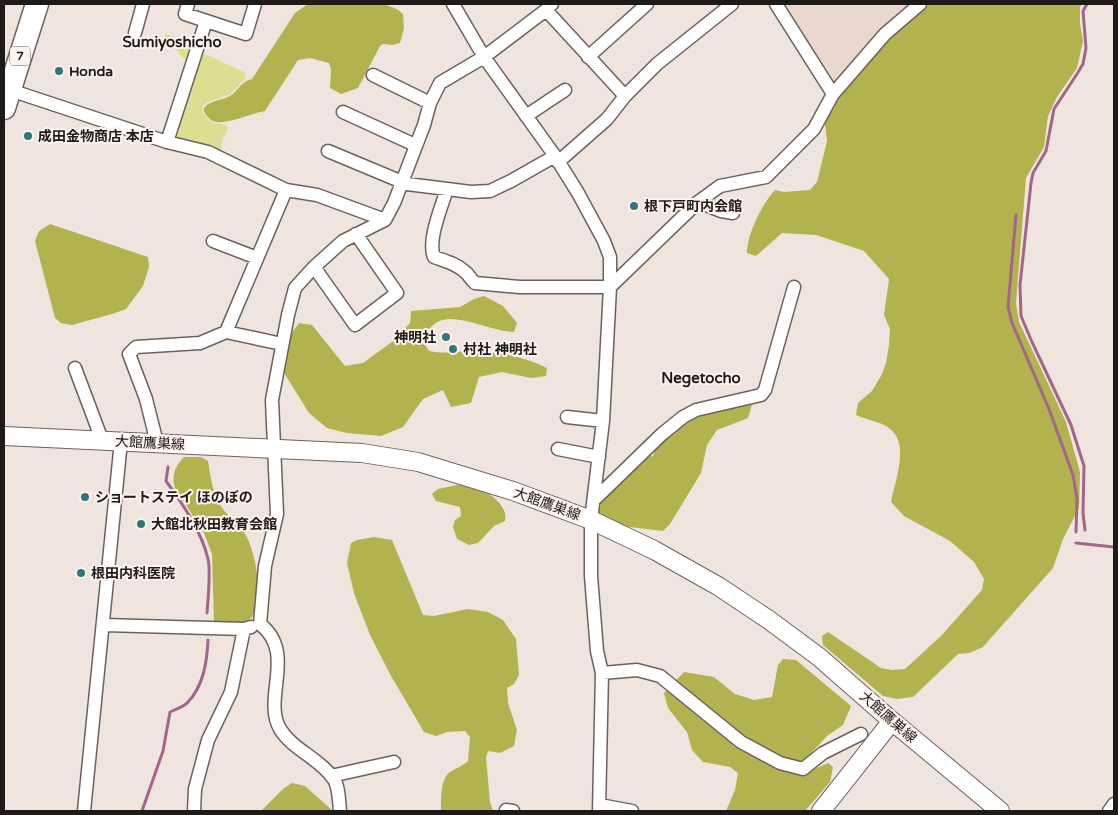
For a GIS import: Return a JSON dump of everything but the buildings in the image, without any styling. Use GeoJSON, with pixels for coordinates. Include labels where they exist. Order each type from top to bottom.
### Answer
{"type":"FeatureCollection","features":[{"type":"Feature","properties":{"kind":"highway","name":"7"},"geometry":{"type":"LineString","coordinates":[[7,99],[11,65],[37,4]]}},
{"type":"Feature","properties":{"kind":"main road","name":"大館鷹巣線"},"geometry":{"type":"LineString","coordinates":[[4,436],[362,453],[418,462],[512,491],[591,520],[654,550],[718,586],[769,620],[819,658],[1000,811]]}},
{"type":"Feature","properties":{"kind":"main road"},"geometry":{"type":"LineString","coordinates":[[821,811],[892,721]]}},
{"type":"Feature","properties":{"kind":"street"},"geometry":{"type":"LineString","coordinates":[[135,33],[143,4]]}},
{"type":"Feature","properties":{"kind":"street"},"geometry":{"type":"LineString","coordinates":[[188,4],[185,14],[246,34],[255,4]]}},
{"type":"Feature","properties":{"kind":"street"},"geometry":{"type":"LineString","coordinates":[[453,4],[484,57],[557,159],[604,241],[610,257],[603,421],[591,520],[590,576],[597,651],[602,673],[600,808],[632,811]]}},
{"type":"Feature","properties":{"kind":"street"},"geometry":{"type":"LineString","coordinates":[[588,57],[647,4]]}},
{"type":"Feature","properties":{"kind":"street"},"geometry":{"type":"LineString","coordinates":[[328,151],[401,182],[471,192],[490,191],[557,159],[607,118],[656,64],[732,4]]}},
{"type":"Feature","properties":{"kind":"street"},"geometry":{"type":"LineString","coordinates":[[776,4],[833,94]]}},
{"type":"Feature","properties":{"kind":"street"},"geometry":{"type":"LineString","coordinates":[[447,189],[432,240],[431,251],[434,257],[456,264],[475,283],[520,287],[610,287],[698,202],[720,186],[766,178],[814,129],[833,94],[885,34],[920,4]]}},
{"type":"Feature","properties":{"kind":"street"},"geometry":{"type":"LineString","coordinates":[[260,624],[265,566],[276,514],[272,400],[295,288],[314,267],[343,242],[385,220],[394,203],[424,125],[430,103],[440,83],[484,57],[549,7],[588,57],[625,96]]}},
{"type":"Feature","properties":{"kind":"street"},"geometry":{"type":"LineString","coordinates":[[167,142],[206,21]]}},
{"type":"Feature","properties":{"kind":"street"},"geometry":{"type":"LineString","coordinates":[[373,75],[430,103]]}},
{"type":"Feature","properties":{"kind":"street"},"geometry":{"type":"LineString","coordinates":[[526,116],[565,90]]}},
{"type":"Feature","properties":{"kind":"street"},"geometry":{"type":"LineString","coordinates":[[7,99],[208,152],[286,190],[317,195],[385,220]]}},
{"type":"Feature","properties":{"kind":"street"},"geometry":{"type":"LineString","coordinates":[[343,112],[415,145]]}},
{"type":"Feature","properties":{"kind":"street"},"geometry":{"type":"LineString","coordinates":[[226,332],[286,190]]}},
{"type":"Feature","properties":{"kind":"street"},"geometry":{"type":"LineString","coordinates":[[698,202],[721,211],[733,213]]}},
{"type":"Feature","properties":{"kind":"street"},"geometry":{"type":"LineString","coordinates":[[314,267],[355,325],[397,293],[356,234]]}},
{"type":"Feature","properties":{"kind":"street"},"geometry":{"type":"LineString","coordinates":[[213,241],[257,258]]}},
{"type":"Feature","properties":{"kind":"street"},"geometry":{"type":"LineString","coordinates":[[594,500],[662,434],[683,417],[696,410],[760,394],[765,390],[794,287]]}},
{"type":"Feature","properties":{"kind":"street"},"geometry":{"type":"LineString","coordinates":[[158,443],[146,399],[129,354],[136,346],[200,343],[226,332],[282,344]]}},
{"type":"Feature","properties":{"kind":"street"},"geometry":{"type":"LineString","coordinates":[[75,368],[102,440]]}},
{"type":"Feature","properties":{"kind":"street"},"geometry":{"type":"LineString","coordinates":[[567,417],[603,421]]}},
{"type":"Feature","properties":{"kind":"street"},"geometry":{"type":"LineString","coordinates":[[84,811],[121,441]]}},
{"type":"Feature","properties":{"kind":"street"},"geometry":{"type":"LineString","coordinates":[[558,449],[599,457]]}},
{"type":"Feature","properties":{"kind":"street"},"geometry":{"type":"LineString","coordinates":[[104,625],[244,628],[260,624]]}},
{"type":"Feature","properties":{"kind":"street"},"geometry":{"type":"LineString","coordinates":[[260,624],[267,630],[274,644],[279,665],[274,713],[279,728],[292,744],[322,767],[334,779],[340,811]]}},
{"type":"Feature","properties":{"kind":"street"},"geometry":{"type":"LineString","coordinates":[[194,811],[195,789],[208,740],[231,692],[244,628]]}},
{"type":"Feature","properties":{"kind":"street"},"geometry":{"type":"LineString","coordinates":[[602,673],[637,670],[660,676],[741,742],[780,763],[803,768],[823,753],[861,734]]}},
{"type":"Feature","properties":{"kind":"street"},"geometry":{"type":"LineString","coordinates":[[331,776],[394,762]]}},
{"type":"Feature","properties":{"kind":"street"},"geometry":{"type":"LineString","coordinates":[[1109,811],[1114,804]]}},
{"type":"Feature","properties":{"kind":"shaded area"},"geometry":{"type":"Polygon","coordinates":[[[308,4],[383,4],[397,9],[403,14],[404,28],[400,43],[392,45],[383,44],[380,46],[358,88],[341,94],[330,88],[331,69],[329,63],[310,58],[298,60],[265,111],[224,122],[211,120],[204,112],[204,108],[210,103],[233,94],[244,83],[252,79],[295,13],[308,4]]]}},
{"type":"Feature","properties":{"kind":"shaded area"},"geometry":{"type":"Polygon","coordinates":[[[782,4],[916,4],[853,59],[832,87],[782,4]]]}},
{"type":"Feature","properties":{"kind":"shaded area"},"geometry":{"type":"Polygon","coordinates":[[[929,4],[1082,4],[1080,7],[1080,24],[1083,41],[1077,68],[1057,97],[1048,116],[1044,147],[1026,178],[1016,303],[1019,322],[1066,422],[1080,472],[1079,508],[1063,539],[1053,568],[983,647],[969,653],[958,654],[913,697],[897,699],[883,696],[823,645],[822,636],[828,632],[881,668],[892,670],[905,669],[941,636],[982,590],[984,579],[974,562],[950,541],[904,516],[891,502],[900,461],[898,441],[894,432],[886,426],[856,415],[858,403],[872,391],[886,363],[890,329],[884,315],[889,279],[864,251],[816,235],[782,233],[756,256],[747,253],[756,220],[775,190],[784,192],[810,190],[817,182],[827,141],[825,124],[840,95],[886,40],[929,4]]]}},
{"type":"Feature","properties":{"kind":"shaded area"},"geometry":{"type":"Polygon","coordinates":[[[50,224],[148,257],[149,267],[143,286],[126,309],[72,325],[61,323],[55,318],[35,241],[39,231],[50,224]]]}},
{"type":"Feature","properties":{"kind":"shaded area"},"geometry":{"type":"Polygon","coordinates":[[[484,296],[503,306],[517,323],[514,332],[459,320],[443,320],[427,331],[424,343],[429,351],[442,353],[483,351],[508,355],[532,361],[547,368],[546,376],[531,378],[502,372],[479,377],[471,403],[451,407],[443,390],[423,399],[403,427],[381,436],[347,433],[327,428],[309,413],[283,371],[291,334],[299,323],[312,325],[345,366],[363,363],[396,339],[410,323],[411,311],[460,307],[484,296]]]}},
{"type":"Feature","properties":{"kind":"shaded area"},"geometry":{"type":"Polygon","coordinates":[[[753,401],[748,418],[717,430],[707,445],[701,473],[670,524],[663,531],[613,525],[600,519],[599,508],[603,499],[645,457],[653,456],[657,444],[684,420],[753,401]]]}},
{"type":"Feature","properties":{"kind":"shaded area"},"geometry":{"type":"Polygon","coordinates":[[[184,457],[201,457],[208,461],[212,485],[217,499],[223,509],[245,534],[253,552],[258,601],[251,618],[243,623],[214,623],[212,554],[204,533],[175,488],[173,479],[178,464],[184,457]]]}},
{"type":"Feature","properties":{"kind":"shaded area"},"geometry":{"type":"Polygon","coordinates":[[[467,485],[482,489],[494,498],[503,509],[505,521],[494,526],[478,543],[469,545],[457,539],[453,527],[455,520],[461,516],[460,507],[436,501],[432,494],[438,489],[467,485]]]}},
{"type":"Feature","properties":{"kind":"shaded area"},"geometry":{"type":"Polygon","coordinates":[[[374,537],[392,540],[423,615],[434,616],[468,609],[488,612],[503,620],[516,639],[519,675],[514,684],[507,688],[508,703],[517,730],[514,746],[500,753],[488,751],[486,758],[490,802],[493,811],[441,811],[444,780],[450,772],[468,761],[470,737],[465,731],[447,732],[436,736],[424,732],[391,676],[370,635],[354,593],[347,563],[351,543],[374,537]]]}},
{"type":"Feature","properties":{"kind":"shaded area"},"geometry":{"type":"Polygon","coordinates":[[[783,659],[796,660],[851,706],[843,725],[827,736],[797,768],[799,776],[828,763],[833,767],[830,782],[805,811],[726,811],[735,790],[738,773],[730,767],[703,762],[692,750],[687,732],[668,708],[664,693],[684,672],[714,677],[735,694],[754,700],[772,697],[778,665],[783,659]]]}},
{"type":"Feature","properties":{"kind":"shaded area"},"geometry":{"type":"Polygon","coordinates":[[[292,783],[305,786],[333,811],[261,811],[283,789],[292,783]]]}},
{"type":"Feature","properties":{"kind":"green space"},"geometry":{"type":"Polygon","coordinates":[[[164,33],[194,45],[189,64],[166,39],[164,33]]]}},
{"type":"Feature","properties":{"kind":"green space"},"geometry":{"type":"Polygon","coordinates":[[[202,53],[246,73],[245,79],[230,94],[206,103],[202,107],[203,113],[211,122],[226,125],[228,128],[222,141],[221,151],[207,146],[180,142],[177,135],[180,129],[177,128],[202,53]]]}},
{"type":"Feature","properties":{"kind":"waterway"},"geometry":{"type":"LineString","coordinates":[[1085,530],[1083,513],[1084,466],[1071,425],[1021,316],[1020,285],[1033,173],[1046,151],[1054,109],[1083,64],[1086,48],[1083,11],[1087,4]]}},
{"type":"Feature","properties":{"kind":"waterway"},"geometry":{"type":"LineString","coordinates":[[1016,215],[1008,307],[1012,323],[1049,409],[1073,475],[1077,499],[1076,532]]}},
{"type":"Feature","properties":{"kind":"waterway"},"geometry":{"type":"LineString","coordinates":[[168,467],[166,481],[196,528],[208,559],[207,613]]}},
{"type":"Feature","properties":{"kind":"waterway"},"geometry":{"type":"LineString","coordinates":[[1076,543],[1114,547]]}},
{"type":"Feature","properties":{"kind":"waterway"},"geometry":{"type":"LineString","coordinates":[[142,811],[163,751],[170,712],[186,704],[198,688],[207,656],[208,640]]}},
{"type":"Feature","properties":{"kind":"place","name":"Honda"},"geometry":{"type":"Point","coordinates":[59,71]}},
{"type":"Feature","properties":{"kind":"place","name":"成田金物商店 本店"},"geometry":{"type":"Point","coordinates":[28,136]}},
{"type":"Feature","properties":{"kind":"place","name":"根下戸町内会館"},"geometry":{"type":"Point","coordinates":[634,206]}},
{"type":"Feature","properties":{"kind":"place","name":"神明社"},"geometry":{"type":"Point","coordinates":[446,337]}},
{"type":"Feature","properties":{"kind":"place","name":"村社 神明社"},"geometry":{"type":"Point","coordinates":[453,349]}},
{"type":"Feature","properties":{"kind":"place","name":"ショートステイ ほのぼの"},"geometry":{"type":"Point","coordinates":[85,497]}},
{"type":"Feature","properties":{"kind":"place","name":"大館北秋田教育会館"},"geometry":{"type":"Point","coordinates":[141,524]}},
{"type":"Feature","properties":{"kind":"place","name":"根田内科医院"},"geometry":{"type":"Point","coordinates":[81,573]}},
{"type":"Feature","properties":{"kind":"district","name":"Sumiyoshicho"},"geometry":{"type":"Point","coordinates":[172,42]}},
{"type":"Feature","properties":{"kind":"district","name":"Negetocho"},"geometry":{"type":"Point","coordinates":[701,378]}}]}
